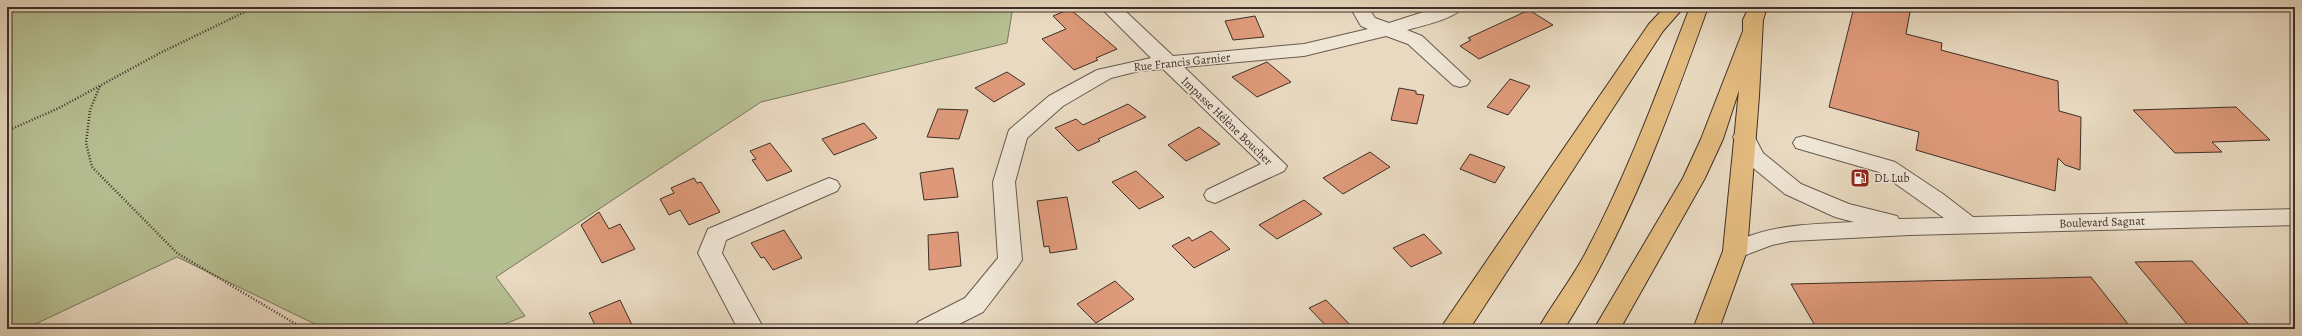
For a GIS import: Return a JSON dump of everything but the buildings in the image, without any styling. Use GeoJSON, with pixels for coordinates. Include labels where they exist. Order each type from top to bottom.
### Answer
{"type":"FeatureCollection","features":[{"type":"Feature","properties":{"kind":"main road"},"geometry":{"type":"LineString","coordinates":[[1453,329],[1467,312],[1656,28],[1675,7]]}},
{"type":"Feature","properties":{"kind":"main road"},"geometry":{"type":"LineString","coordinates":[[1551,329],[1596,255],[1622,199],[1698,7]]}},
{"type":"Feature","properties":{"kind":"main road"},"geometry":{"type":"LineString","coordinates":[[1706,329],[1717,303],[1735,251],[1755,15]]}},
{"type":"Feature","properties":{"kind":"main road"},"geometry":{"type":"LineString","coordinates":[[1607,329],[1694,178],[1712,139],[1755,15]]}},
{"type":"Feature","properties":{"kind":"street"},"geometry":{"type":"LineString","coordinates":[[1359,7],[1368,22],[1390,29],[1415,40],[1460,81]]}},
{"type":"Feature","properties":{"kind":"street","name":"Rue Francis Garnier"},"geometry":{"type":"LineString","coordinates":[[927,329],[974,305],[1010,260],[1004,182],[1017,135],[1056,101],[1104,74],[1139,65],[1304,50],[1390,29],[1439,14],[1454,7]]}},
{"type":"Feature","properties":{"kind":"street"},"geometry":{"type":"LineString","coordinates":[[1115,12],[1167,62]]}},
{"type":"Feature","properties":{"kind":"street","name":"Impasse Hélène Boucher"},"geometry":{"type":"LineString","coordinates":[[1167,62],[1276,166],[1215,195]]}},
{"type":"Feature","properties":{"kind":"street"},"geometry":{"type":"LineString","coordinates":[[1744,137],[1754,157],[1793,189],[1843,211],[1909,227]]}},
{"type":"Feature","properties":{"kind":"street"},"geometry":{"type":"LineString","coordinates":[[1804,143],[1887,167],[1935,199],[1969,226]]}},
{"type":"Feature","properties":{"kind":"street"},"geometry":{"type":"LineString","coordinates":[[751,329],[710,253],[716,235],[829,186]]}},
{"type":"Feature","properties":{"kind":"street","name":"Boulevard Sagnat"},"geometry":{"type":"LineString","coordinates":[[1909,227],[2295,217]]}},
{"type":"Feature","properties":{"kind":"street"},"geometry":{"type":"LineString","coordinates":[[1735,251],[1767,238],[1791,234],[1909,227]]}},
{"type":"Feature","properties":{"kind":"path"},"geometry":{"type":"LineString","coordinates":[[7,131],[100,86],[160,53],[255,7]]}},
{"type":"Feature","properties":{"kind":"path"},"geometry":{"type":"LineString","coordinates":[[100,86],[90,110],[86,143],[92,167],[178,253],[304,329]]}},
{"type":"Feature","properties":{"kind":"green space"},"geometry":{"type":"Polygon","coordinates":[[[7,7],[1013,7],[1007,43],[761,102],[496,277],[525,316],[492,329],[325,329],[177,257],[25,329],[7,329],[7,7]]]}},
{"type":"Feature","properties":{"kind":"place","name":"DL Lub"},"geometry":{"type":"Point","coordinates":[1860,178]}}]}
